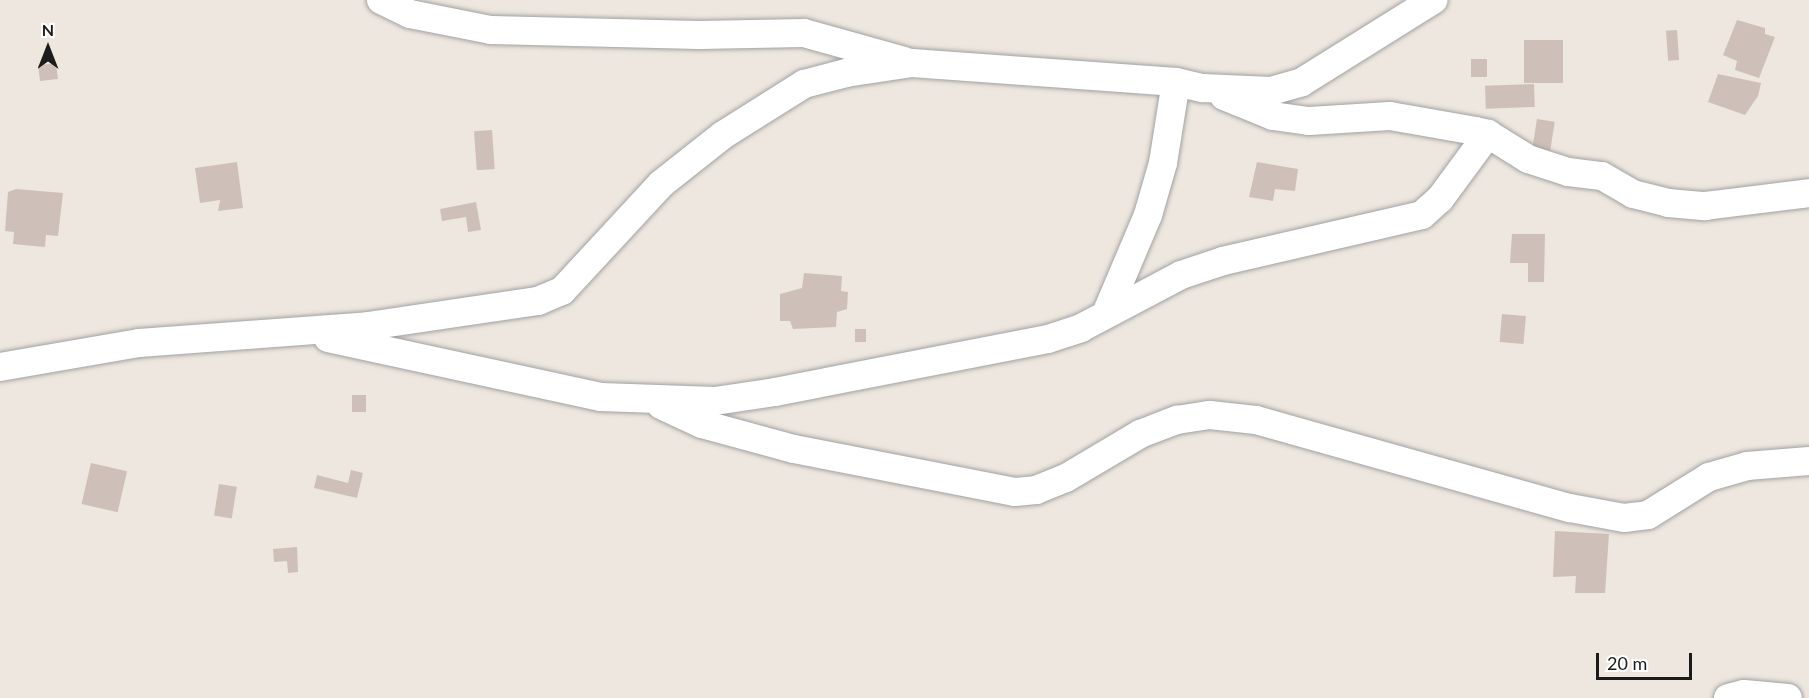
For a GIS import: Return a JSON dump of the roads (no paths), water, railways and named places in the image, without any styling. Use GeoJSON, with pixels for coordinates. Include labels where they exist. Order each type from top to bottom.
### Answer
{"type":"FeatureCollection","features":[{"type":"Feature","properties":{"kind":"street"},"geometry":{"type":"LineString","coordinates":[[381,0],[410,14],[491,30],[699,35],[804,33],[912,63],[1271,91],[1302,81],[1433,0]]}},
{"type":"Feature","properties":{"kind":"street"},"geometry":{"type":"LineString","coordinates":[[0,367],[139,343],[369,326],[538,301],[562,291],[661,184],[774,100],[804,84],[912,63]]}},
{"type":"Feature","properties":{"kind":"street"},"geometry":{"type":"LineString","coordinates":[[1189,85],[1273,116],[1300,120],[1390,116],[1488,134],[1528,159],[1568,172],[1602,176],[1633,194],[1668,203],[1705,206],[1809,193]]}},
{"type":"Feature","properties":{"kind":"street"},"geometry":{"type":"LineString","coordinates":[[1106,314],[1148,215],[1189,85]]}},
{"type":"Feature","properties":{"kind":"street"},"geometry":{"type":"LineString","coordinates":[[297,331],[602,397],[654,402],[715,401],[776,392],[947,356],[999,350],[1059,335],[1106,314],[1181,275],[1223,261],[1422,215],[1440,199],[1488,134]]}},
{"type":"Feature","properties":{"kind":"street"},"geometry":{"type":"LineString","coordinates":[[654,402],[702,424],[794,449],[1015,492],[1036,490],[1066,478],[1140,434],[1177,420],[1210,415],[1256,420],[1570,508],[1624,519],[1648,515],[1709,477],[1747,466],[1809,461]]}},
{"type":"Feature","properties":{"kind":"street"},"geometry":{"type":"LineString","coordinates":[[1728,698],[1744,694],[1788,698]]}}]}
